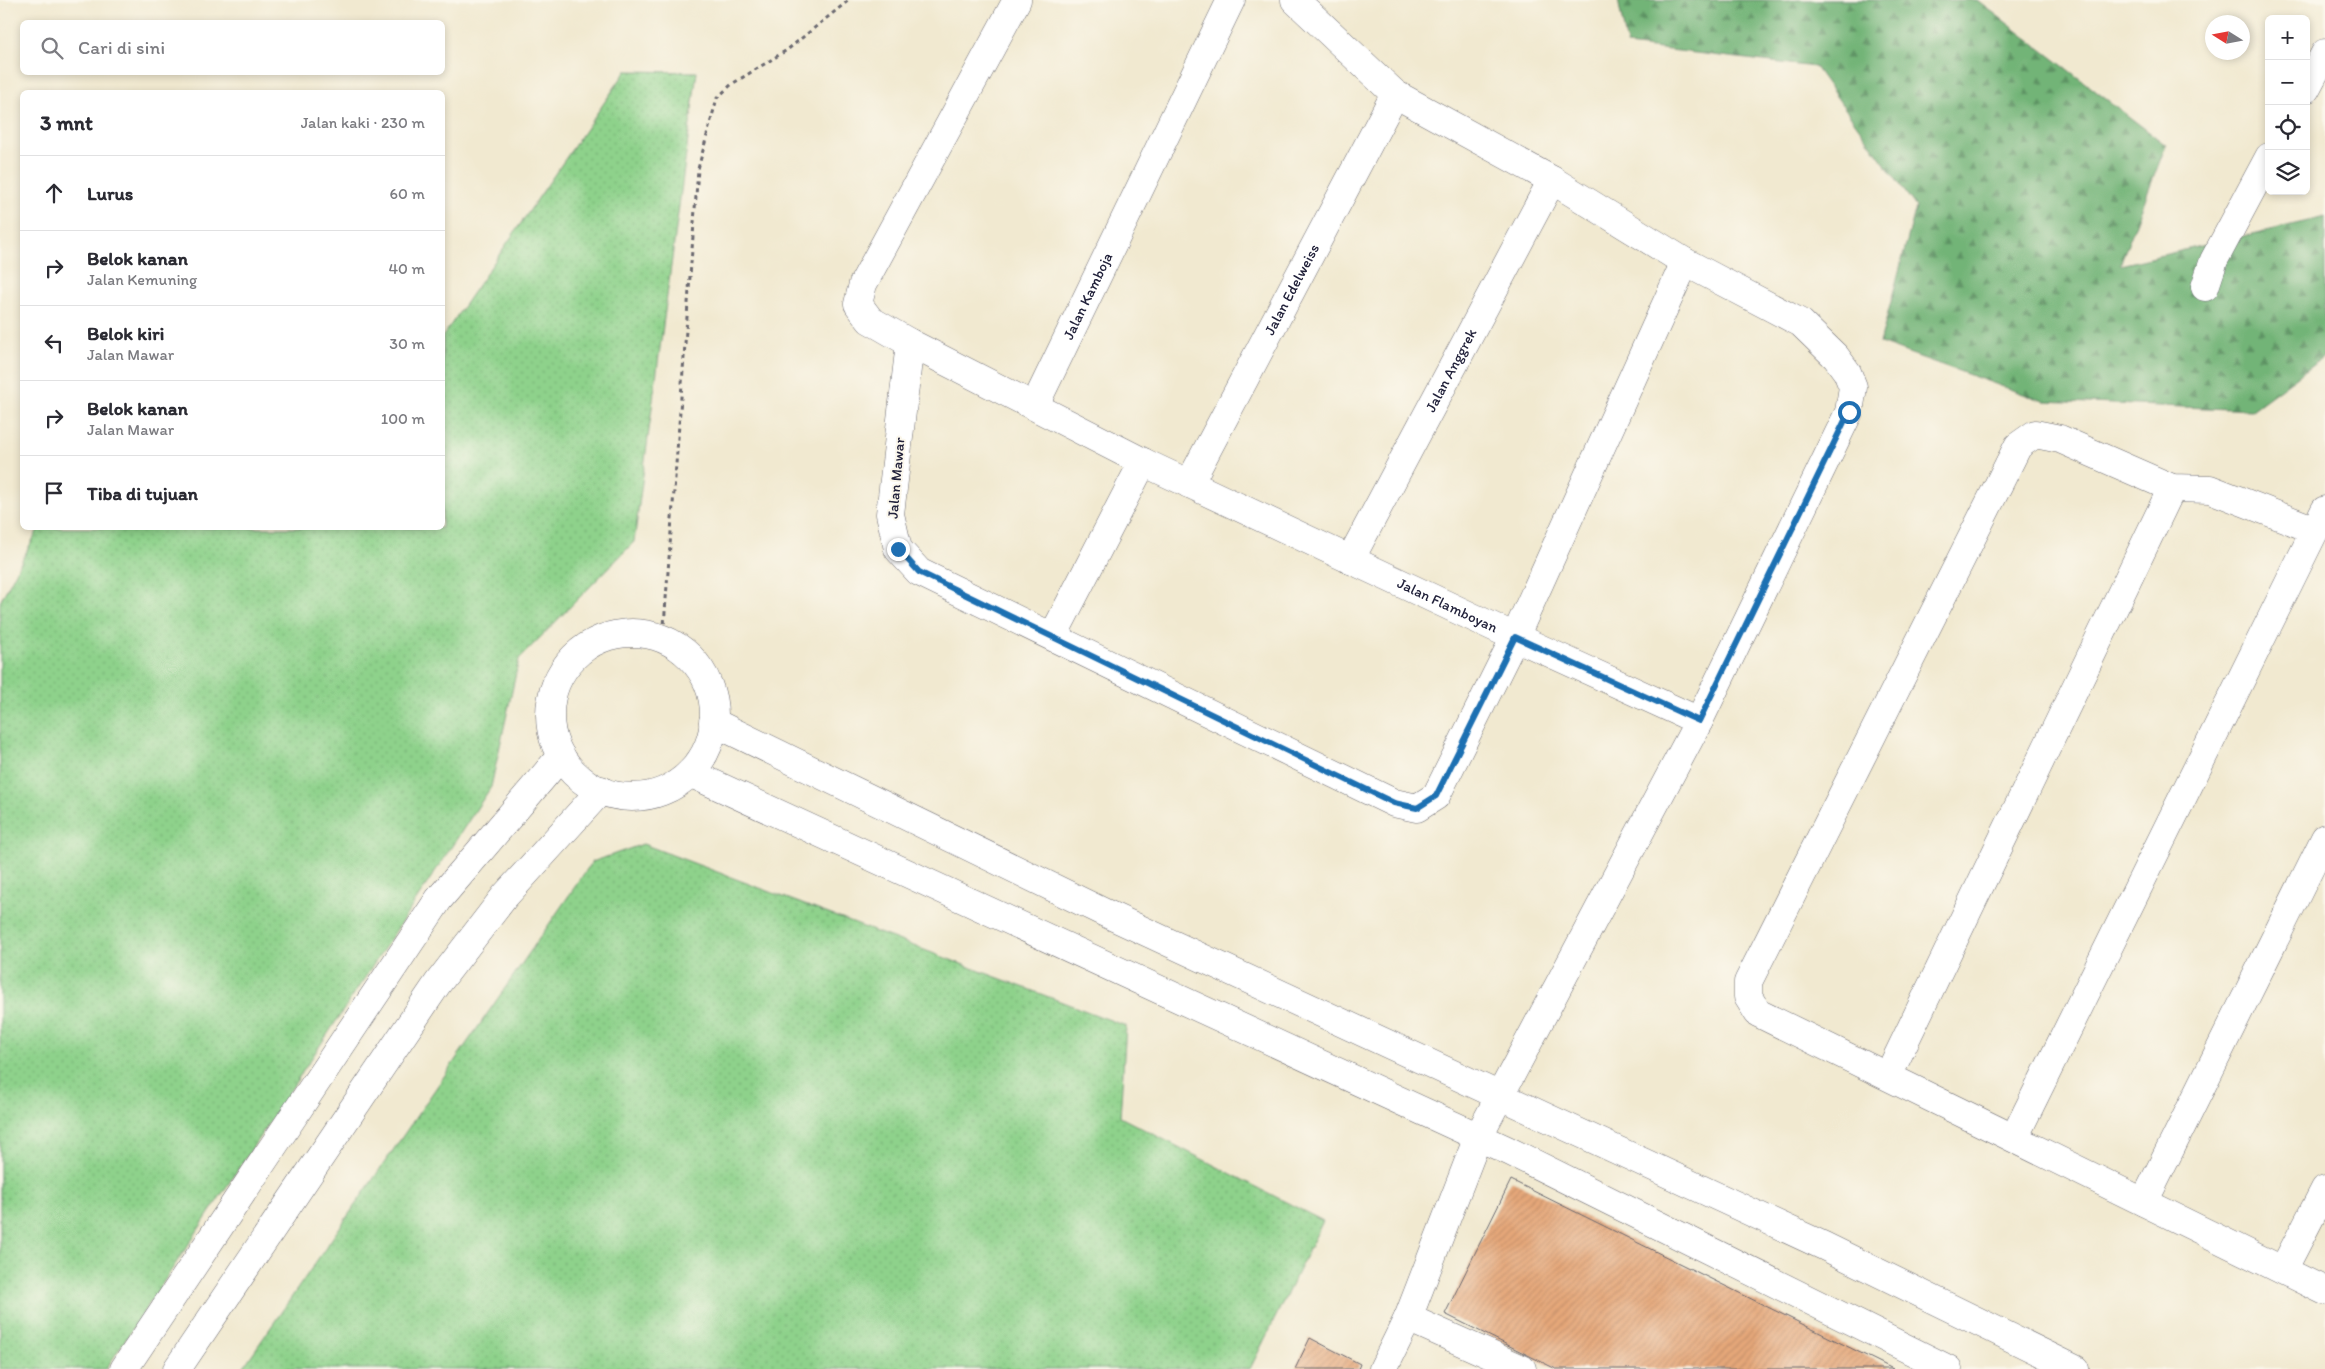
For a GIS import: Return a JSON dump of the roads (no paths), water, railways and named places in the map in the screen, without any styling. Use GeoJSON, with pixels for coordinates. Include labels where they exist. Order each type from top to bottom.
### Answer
{"type":"FeatureCollection","features":[{"type":"Feature","properties":{"kind":"street"},"geometry":{"type":"LineString","coordinates":[[1017,0],[863,284],[858,304],[870,320],[910,344],[1035,405]]}},
{"type":"Feature","properties":{"kind":"street","name":"Jalan Kamboja"},"geometry":{"type":"LineString","coordinates":[[1035,405],[1231,0]]}},
{"type":"Feature","properties":{"kind":"street"},"geometry":{"type":"LineString","coordinates":[[1295,0],[1395,94],[1552,180],[1684,262],[1801,323],[1836,357],[1847,372],[1853,387],[1849,412],[1699,721],[1478,1137],[1408,1318],[1383,1369]]}},
{"type":"Feature","properties":{"kind":"street"},"geometry":{"type":"LineString","coordinates":[[2310,82],[2325,53]]}},
{"type":"Feature","properties":{"kind":"street","name":"Jalan Edelweiss"},"geometry":{"type":"LineString","coordinates":[[1189,484],[1395,94]]}},
{"type":"Feature","properties":{"kind":"street"},"geometry":{"type":"LineString","coordinates":[[2204,287],[2214,260],[2265,164]]}},
{"type":"Feature","properties":{"kind":"street","name":"Jalan Anggrek"},"geometry":{"type":"LineString","coordinates":[[1350,560],[1552,180]]}},
{"type":"Feature","properties":{"kind":"street","name":"Jalan Flamboyan"},"geometry":{"type":"LineString","coordinates":[[1035,405],[1143,462],[1515,637],[1684,262]]}},
{"type":"Feature","properties":{"kind":"street","name":"Jalan Mawar"},"geometry":{"type":"LineString","coordinates":[[910,344],[890,514],[898,549],[919,572],[1394,803],[1417,808],[1436,796],[1515,637]]}},
{"type":"Feature","properties":{"kind":"street"},"geometry":{"type":"LineString","coordinates":[[2014,1138],[2320,520],[2210,489],[2172,488],[2060,439],[2035,434],[2018,446],[1748,982],[1748,997],[1758,1013],[2325,1291]]}},
{"type":"Feature","properties":{"kind":"street"},"geometry":{"type":"LineString","coordinates":[[1053,636],[1143,462]]}},
{"type":"Feature","properties":{"kind":"street"},"geometry":{"type":"LineString","coordinates":[[1888,1076],[2172,488]]}},
{"type":"Feature","properties":{"kind":"street"},"geometry":{"type":"LineString","coordinates":[[631,632],[653,634],[673,643],[690,656],[703,673],[710,693],[713,722],[711,736],[703,756],[690,773],[673,786],[653,794],[632,797],[611,794],[600,790],[574,773],[561,756],[552,736],[550,715],[552,694],[561,673],[574,656],[591,643],[611,635],[631,632]]}},
{"type":"Feature","properties":{"kind":"street"},"geometry":{"type":"LineString","coordinates":[[1515,637],[1699,721]]}},
{"type":"Feature","properties":{"kind":"street"},"geometry":{"type":"LineString","coordinates":[[713,722],[1101,911],[1824,1246],[2075,1369]]}},
{"type":"Feature","properties":{"kind":"street"},"geometry":{"type":"LineString","coordinates":[[124,1369],[439,899],[561,756]]}},
{"type":"Feature","properties":{"kind":"street"},"geometry":{"type":"LineString","coordinates":[[690,773],[1478,1137],[1948,1369]]}},
{"type":"Feature","properties":{"kind":"street"},"geometry":{"type":"LineString","coordinates":[[177,1369],[438,983],[505,896],[600,790]]}},
{"type":"Feature","properties":{"kind":"street"},"geometry":{"type":"LineString","coordinates":[[2144,1202],[2325,838]]}},
{"type":"Feature","properties":{"kind":"street"},"geometry":{"type":"LineString","coordinates":[[2283,1270],[2325,1189]]}},
{"type":"Feature","properties":{"kind":"street"},"geometry":{"type":"LineString","coordinates":[[1408,1318],[1522,1369]]}}]}
